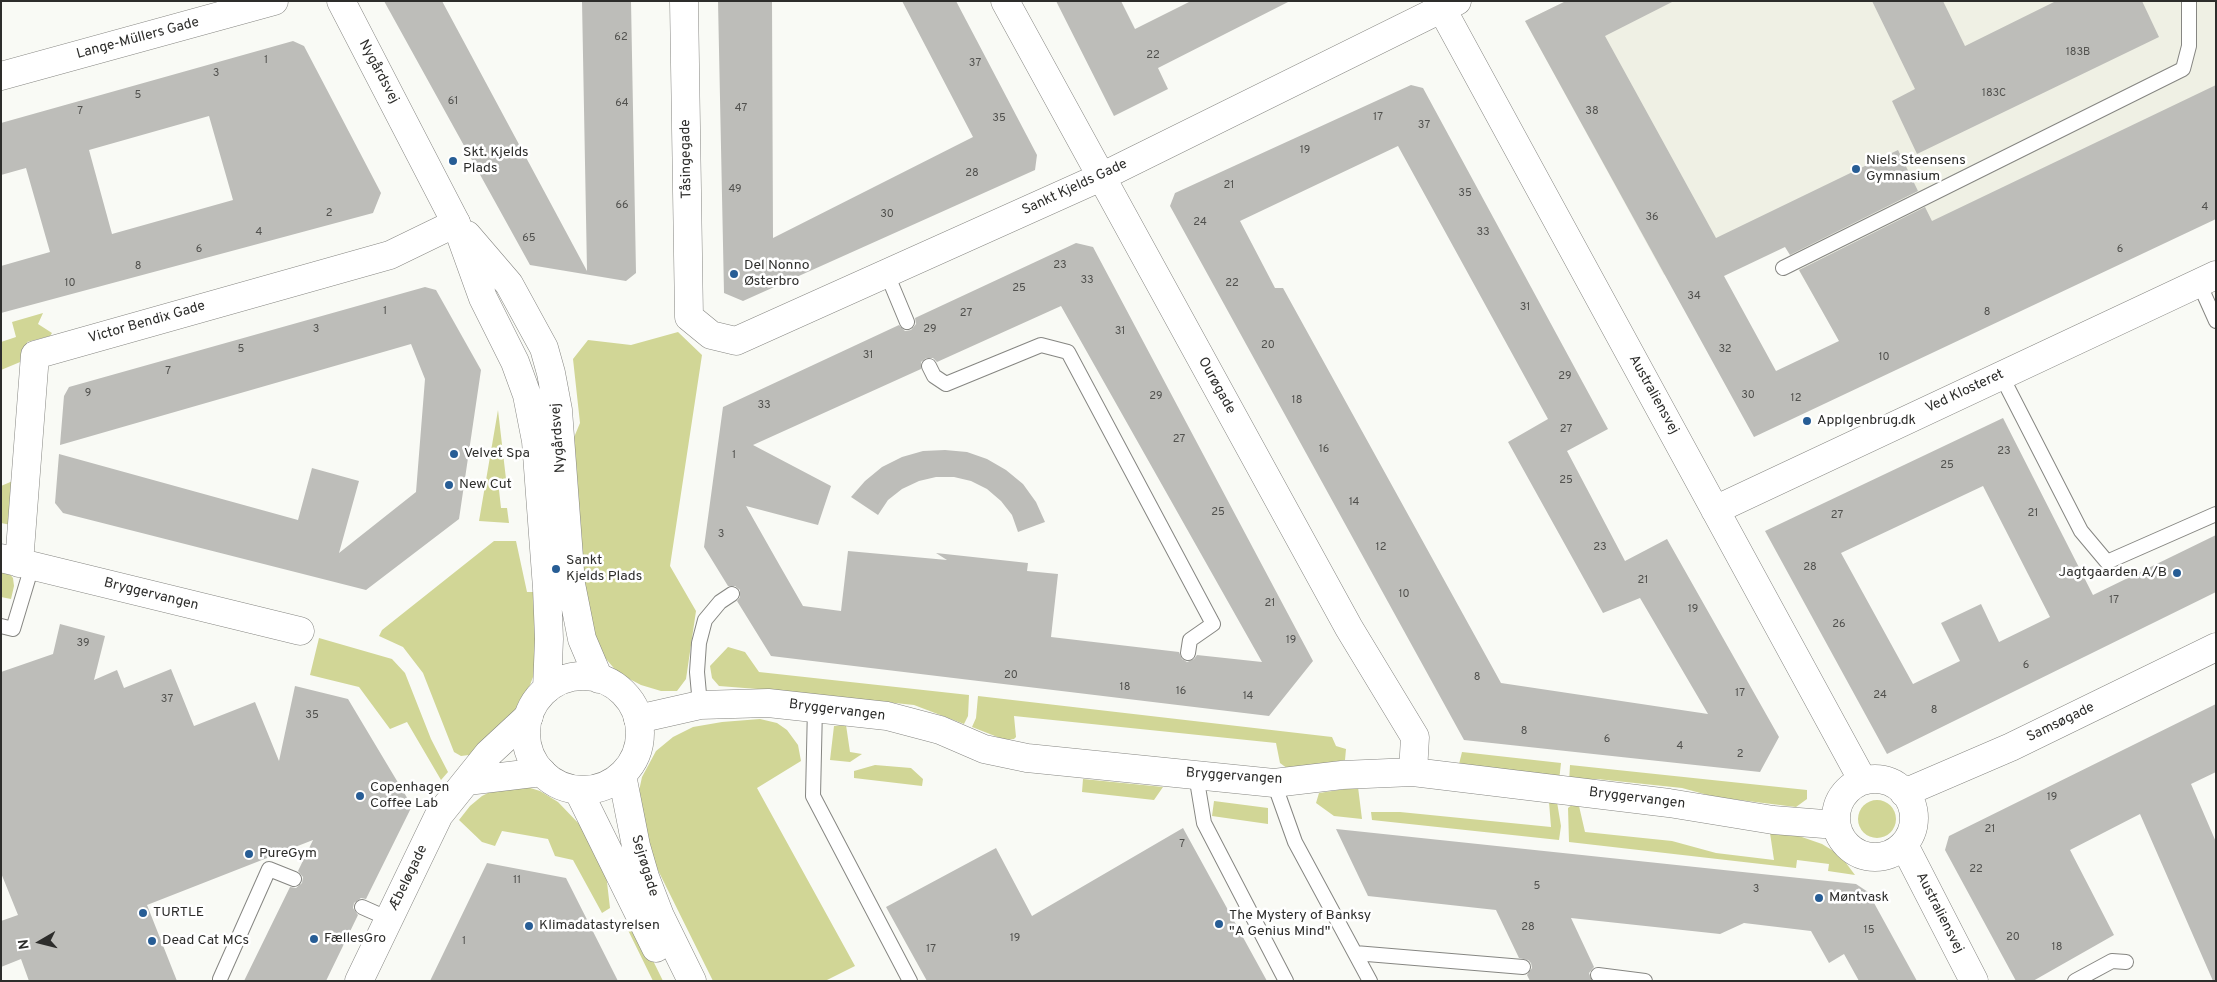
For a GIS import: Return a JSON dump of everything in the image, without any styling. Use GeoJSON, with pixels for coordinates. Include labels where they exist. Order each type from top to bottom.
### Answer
{"type":"FeatureCollection","features":[{"type":"Feature","properties":{"kind":"street","name":"Lange-Müllers Gade"},"geometry":{"type":"LineString","coordinates":[[1,76],[274,1]]}},
{"type":"Feature","properties":{"kind":"street","name":"Nygårdsvej"},"geometry":{"type":"LineString","coordinates":[[341,1],[456,222],[483,298],[515,362],[532,410],[547,588],[549,639],[547,689]]}},
{"type":"Feature","properties":{"kind":"street","name":"Tåsingegade"},"geometry":{"type":"LineString","coordinates":[[684,1],[690,317]]}},
{"type":"Feature","properties":{"kind":"street","name":"Ourøgade"},"geometry":{"type":"LineString","coordinates":[[1005,1],[1349,628],[1416,738],[1413,772]]}},
{"type":"Feature","properties":{"kind":"street","name":"Sankt Kjelds Gade"},"geometry":{"type":"LineString","coordinates":[[690,317],[711,335],[736,341],[1100,177],[1438,7]]}},
{"type":"Feature","properties":{"kind":"street","name":"Australiensvej"},"geometry":{"type":"LineString","coordinates":[[1438,7],[1863,781]]}},
{"type":"Feature","properties":{"kind":"street","name":"Nygårdsvej"},"geometry":{"type":"LineString","coordinates":[[456,222],[509,284],[544,348],[552,373],[558,410],[571,584],[582,639],[599,679]]}},
{"type":"Feature","properties":{"kind":"street","name":"Victor Bendix Gade"},"geometry":{"type":"LineString","coordinates":[[17,562],[35,355],[390,255],[456,222]]}},
{"type":"Feature","properties":{"kind":"street","name":"Ved Klosteret"},"geometry":{"type":"LineString","coordinates":[[1715,510],[2207,279]]}},
{"type":"Feature","properties":{"kind":"street","name":"Bryggervangen"},"geometry":{"type":"LineString","coordinates":[[17,562],[300,631]]}},
{"type":"Feature","properties":{"kind":"street","name":"Samsøgade"},"geometry":{"type":"LineString","coordinates":[[1904,793],[2012,747],[2216,647]]}},
{"type":"Feature","properties":{"kind":"street"},"geometry":{"type":"LineString","coordinates":[[586,676],[599,679],[613,685],[624,694],[638,719],[640,734],[638,749],[632,763],[622,775],[609,784],[594,790],[578,790],[561,786],[542,772],[535,764],[529,748],[527,727],[529,716],[533,706],[547,689],[572,677],[586,676]]}},
{"type":"Feature","properties":{"kind":"street","name":"Bryggervangen"},"geometry":{"type":"LineString","coordinates":[[638,719],[700,705],[752,703],[815,707],[888,716],[940,730],[984,749],[1026,758],[1274,783],[1342,775],[1413,772],[1669,803],[1773,820],[1824,824],[1836,822]]}},
{"type":"Feature","properties":{"kind":"street","name":"Æbeløgade"},"geometry":{"type":"LineString","coordinates":[[359,981],[439,815],[488,754],[529,716]]}},
{"type":"Feature","properties":{"kind":"street"},"geometry":{"type":"LineString","coordinates":[[467,781],[542,772]]}},
{"type":"Feature","properties":{"kind":"street","name":"Sejrøgade"},"geometry":{"type":"LineString","coordinates":[[622,775],[636,846],[645,877],[660,916],[692,981]]}},
{"type":"Feature","properties":{"kind":"street"},"geometry":{"type":"LineString","coordinates":[[1882,780],[1894,785],[1904,793],[1912,805],[1914,819],[1911,833],[1904,844],[1891,854],[1875,858],[1860,855],[1847,846],[1838,832],[1836,822],[1838,804],[1846,792],[1857,783],[1863,781],[1882,780]]}},
{"type":"Feature","properties":{"kind":"street","name":"Sejrøgade"},"geometry":{"type":"LineString","coordinates":[[578,790],[672,981]]}},
{"type":"Feature","properties":{"kind":"street","name":"Australiensvej"},"geometry":{"type":"LineString","coordinates":[[1904,844],[1974,981]]}},
{"type":"Feature","properties":{"kind":"lane"},"geometry":{"type":"LineString","coordinates":[[1783,268],[2183,69],[2189,46],[2189,1]]}},
{"type":"Feature","properties":{"kind":"lane"},"geometry":{"type":"LineString","coordinates":[[887,274],[906,322]]}},
{"type":"Feature","properties":{"kind":"lane"},"geometry":{"type":"LineString","coordinates":[[2207,279],[2216,321]]}},
{"type":"Feature","properties":{"kind":"lane"},"geometry":{"type":"LineString","coordinates":[[929,366],[934,376],[946,384],[1041,345],[1068,352],[1213,624],[1190,640],[1188,653]]}},
{"type":"Feature","properties":{"kind":"lane"},"geometry":{"type":"LineString","coordinates":[[2001,375],[2081,531],[2107,562],[2216,514]]}},
{"type":"Feature","properties":{"kind":"lane"},"geometry":{"type":"LineString","coordinates":[[1,626],[13,629],[17,562]]}},
{"type":"Feature","properties":{"kind":"lane"},"geometry":{"type":"LineString","coordinates":[[700,705],[697,672],[698,643],[705,620],[720,602],[732,594]]}},
{"type":"Feature","properties":{"kind":"lane"},"geometry":{"type":"LineString","coordinates":[[815,707],[813,796],[910,981]]}},
{"type":"Feature","properties":{"kind":"lane"},"geometry":{"type":"LineString","coordinates":[[1196,775],[1204,823],[1286,981]]}},
{"type":"Feature","properties":{"kind":"lane"},"geometry":{"type":"LineString","coordinates":[[1274,783],[1295,842],[1370,981]]}},
{"type":"Feature","properties":{"kind":"lane"},"geometry":{"type":"LineString","coordinates":[[220,979],[269,869],[294,879]]}},
{"type":"Feature","properties":{"kind":"lane"},"geometry":{"type":"LineString","coordinates":[[362,908],[389,919]]}},
{"type":"Feature","properties":{"kind":"lane"},"geometry":{"type":"LineString","coordinates":[[1355,953],[1523,967]]}},
{"type":"Feature","properties":{"kind":"lane"},"geometry":{"type":"LineString","coordinates":[[2075,981],[2112,961],[2126,962]]}},
{"type":"Feature","properties":{"kind":"lane"},"geometry":{"type":"LineString","coordinates":[[1598,975],[1645,981]]}},
{"type":"Feature","properties":{"kind":"shaded area","name":"Niels Steensens Gymnasium"},"geometry":{"type":"Polygon","coordinates":[[[1566,1],[2216,1],[2216,116],[1820,307],[1771,222],[1720,245],[1664,275],[1525,21],[1566,1]]]}},
{"type":"Feature","properties":{"kind":"green space"},"geometry":{"type":"Polygon","coordinates":[[[43,313],[38,324],[52,333],[50,336],[27,342],[25,360],[1,370],[1,342],[16,337],[12,322],[43,313]]]}},
{"type":"Feature","properties":{"kind":"green space"},"geometry":{"type":"Polygon","coordinates":[[[678,332],[702,355],[670,566],[696,611],[686,679],[677,691],[661,691],[641,685],[618,673],[601,653],[590,625],[581,583],[570,447],[580,423],[573,359],[588,340],[631,345],[678,332]]]}},
{"type":"Feature","properties":{"kind":"green space"},"geometry":{"type":"Polygon","coordinates":[[[498,410],[506,479],[498,481],[501,508],[507,508],[509,523],[479,521],[498,410]]]}},
{"type":"Feature","properties":{"kind":"green space"},"geometry":{"type":"Polygon","coordinates":[[[15,480],[11,525],[1,523],[1,486],[15,480]]]}},
{"type":"Feature","properties":{"kind":"green space"},"geometry":{"type":"Polygon","coordinates":[[[494,541],[516,541],[527,592],[536,592],[536,669],[530,685],[510,718],[485,743],[469,755],[461,756],[454,752],[423,673],[403,647],[379,636],[382,630],[494,541]]]}},
{"type":"Feature","properties":{"kind":"green space"},"geometry":{"type":"Polygon","coordinates":[[[1,569],[9,573],[13,578],[14,586],[11,599],[1,597],[1,569]]]}},
{"type":"Feature","properties":{"kind":"green space"},"geometry":{"type":"Polygon","coordinates":[[[319,638],[392,659],[405,673],[431,739],[448,772],[441,780],[407,722],[390,729],[359,687],[310,675],[319,638]]]}},
{"type":"Feature","properties":{"kind":"green space"},"geometry":{"type":"Polygon","coordinates":[[[728,647],[745,652],[759,672],[969,695],[968,716],[964,724],[914,705],[719,686],[712,678],[710,666],[728,647]]]}},
{"type":"Feature","properties":{"kind":"green space"},"geometry":{"type":"Polygon","coordinates":[[[978,696],[1332,737],[1336,746],[1346,749],[1345,760],[1288,769],[1280,763],[1276,743],[1014,716],[1016,737],[1005,740],[972,727],[976,718],[978,696]]]}},
{"type":"Feature","properties":{"kind":"green space"},"geometry":{"type":"Polygon","coordinates":[[[760,719],[777,723],[787,730],[798,745],[801,761],[757,788],[855,966],[825,981],[713,981],[645,844],[639,791],[642,777],[656,751],[673,737],[693,727],[722,722],[760,719]]]}},
{"type":"Feature","properties":{"kind":"green space"},"geometry":{"type":"Polygon","coordinates":[[[846,725],[850,752],[862,754],[850,762],[830,760],[834,726],[846,725]]]}},
{"type":"Feature","properties":{"kind":"green space"},"geometry":{"type":"Polygon","coordinates":[[[1462,752],[1561,763],[1559,781],[1533,773],[1459,764],[1462,752]]]}},
{"type":"Feature","properties":{"kind":"green space"},"geometry":{"type":"Polygon","coordinates":[[[875,765],[911,768],[923,779],[922,786],[854,778],[854,771],[875,765]]]}},
{"type":"Feature","properties":{"kind":"green space"},"geometry":{"type":"Polygon","coordinates":[[[1570,765],[1807,790],[1807,799],[1796,807],[1715,797],[1682,788],[1597,779],[1569,782],[1570,765]]]}},
{"type":"Feature","properties":{"kind":"green space"},"geometry":{"type":"Polygon","coordinates":[[[1083,779],[1163,787],[1154,800],[1082,792],[1083,779]]]}},
{"type":"Feature","properties":{"kind":"green space"},"geometry":{"type":"Polygon","coordinates":[[[524,786],[540,791],[558,802],[582,827],[605,865],[610,908],[602,913],[573,860],[555,856],[548,839],[502,831],[495,846],[482,842],[459,820],[470,806],[482,796],[496,789],[524,786]]]}},
{"type":"Feature","properties":{"kind":"green space"},"geometry":{"type":"Polygon","coordinates":[[[1358,787],[1362,819],[1334,816],[1316,803],[1319,793],[1358,787]]]}},
{"type":"Feature","properties":{"kind":"green space"},"geometry":{"type":"Polygon","coordinates":[[[1877,800],[1891,805],[1896,819],[1891,833],[1877,838],[1863,833],[1858,819],[1863,805],[1877,800]]]}},
{"type":"Feature","properties":{"kind":"green space"},"geometry":{"type":"Polygon","coordinates":[[[1214,801],[1268,808],[1268,824],[1212,816],[1214,801]]]}},
{"type":"Feature","properties":{"kind":"green space"},"geometry":{"type":"Polygon","coordinates":[[[1549,802],[1557,802],[1561,826],[1559,840],[1372,820],[1371,812],[1400,812],[1551,827],[1549,802]]]}},
{"type":"Feature","properties":{"kind":"green space"},"geometry":{"type":"Polygon","coordinates":[[[1573,804],[1579,806],[1585,832],[1672,841],[1716,853],[1774,860],[1770,833],[1799,836],[1822,844],[1840,855],[1855,875],[1828,871],[1829,864],[1797,860],[1796,868],[1569,842],[1568,808],[1573,804]]]}},
{"type":"Feature","properties":{"kind":"green space"},"geometry":{"type":"Polygon","coordinates":[[[634,922],[663,981],[653,981],[626,926],[634,922]]]}},
{"type":"Feature","properties":{"kind":"building"},"geometry":{"type":"Polygon","coordinates":[[[384,1],[442,1],[587,271],[582,1],[631,1],[636,273],[626,281],[530,265],[384,1]]]}},
{"type":"Feature","properties":{"kind":"building"},"geometry":{"type":"Polygon","coordinates":[[[718,1],[772,1],[773,238],[973,137],[902,1],[956,1],[1037,155],[1035,170],[743,301],[724,293],[718,1]]]}},
{"type":"Feature","properties":{"kind":"building"},"geometry":{"type":"Polygon","coordinates":[[[1056,1],[1121,1],[1135,29],[1191,1],[1290,1],[1158,68],[1168,89],[1114,116],[1056,1]]]}},
{"type":"Feature","properties":{"kind":"building"},"geometry":{"type":"Polygon","coordinates":[[[1566,1],[1674,1],[1605,36],[1716,238],[1898,150],[1918,191],[1790,255],[1785,247],[1724,276],[1776,371],[1839,341],[1799,270],[1925,207],[1932,221],[2216,85],[2216,219],[1754,437],[1525,21],[1566,1]]]}},
{"type":"Feature","properties":{"kind":"building"},"geometry":{"type":"Polygon","coordinates":[[[1872,1],[1943,1],[1965,46],[2056,1],[2142,1],[2159,37],[1917,154],[1892,101],[1915,89],[1872,1]]]}},
{"type":"Feature","properties":{"kind":"building"},"geometry":{"type":"Polygon","coordinates":[[[293,41],[304,46],[381,193],[373,213],[1,313],[1,266],[50,252],[26,168],[1,175],[1,123],[293,41]],[[209,116],[89,150],[112,234],[233,200],[209,116]]]}},
{"type":"Feature","properties":{"kind":"building"},"geometry":{"type":"Polygon","coordinates":[[[1411,85],[1423,88],[1608,429],[1567,451],[1625,561],[1667,539],[1779,737],[1760,772],[1464,740],[1170,206],[1175,193],[1411,85]],[[1398,146],[1240,221],[1275,288],[1283,288],[1501,683],[1708,714],[1640,598],[1603,613],[1508,442],[1548,419],[1398,146]]]}},
{"type":"Feature","properties":{"kind":"building"},"geometry":{"type":"Polygon","coordinates":[[[1076,243],[1093,247],[1313,661],[1269,716],[771,656],[737,601],[740,597],[740,590],[735,586],[728,586],[704,547],[723,407],[899,325],[905,331],[911,330],[916,324],[915,318],[1076,243]],[[1061,306],[937,362],[933,358],[926,358],[921,362],[921,369],[753,445],[831,486],[818,525],[746,506],[803,606],[841,611],[848,551],[947,560],[936,553],[1028,563],[1027,571],[1058,574],[1051,637],[1179,652],[1182,659],[1187,662],[1194,659],[1197,655],[1262,662],[1061,306]]]}},
{"type":"Feature","properties":{"kind":"building"},"geometry":{"type":"Polygon","coordinates":[[[425,287],[436,290],[481,370],[459,519],[366,590],[63,513],[55,503],[59,454],[298,520],[312,468],[359,481],[339,553],[416,492],[425,379],[411,344],[60,445],[64,396],[69,387],[425,287]]]}},
{"type":"Feature","properties":{"kind":"building","name":"Jagtgaarden A/B"},"geometry":{"type":"Polygon","coordinates":[[[2003,418],[2093,595],[2216,535],[2216,592],[1887,754],[1765,531],[2003,418]],[[1983,486],[1841,553],[1913,684],[1960,661],[1941,623],[1981,604],[1999,642],[2050,617],[1983,486]]]}},
{"type":"Feature","properties":{"kind":"building"},"geometry":{"type":"Polygon","coordinates":[[[923,451],[967,452],[987,459],[1006,470],[1023,484],[1036,502],[1045,522],[1018,532],[1012,515],[1001,501],[987,489],[971,481],[954,477],[936,477],[919,481],[902,489],[888,500],[878,515],[851,497],[865,481],[882,467],[902,457],[923,451]]]}},
{"type":"Feature","properties":{"kind":"building"},"geometry":{"type":"Polygon","coordinates":[[[60,624],[105,636],[94,680],[117,670],[124,688],[171,669],[194,726],[255,702],[279,761],[295,686],[348,699],[412,806],[366,899],[361,898],[354,903],[353,908],[358,915],[326,981],[244,981],[290,887],[296,888],[302,883],[303,877],[298,871],[313,840],[147,905],[177,981],[29,981],[21,959],[1,967],[1,921],[18,915],[1,873],[1,672],[53,654],[60,624]]]}},
{"type":"Feature","properties":{"kind":"building"},"geometry":{"type":"Polygon","coordinates":[[[2216,704],[2216,772],[2191,784],[2216,842],[2216,981],[2213,981],[2140,814],[2070,850],[2114,935],[2033,981],[2016,981],[1945,850],[1949,836],[2216,704]]]}},
{"type":"Feature","properties":{"kind":"building"},"geometry":{"type":"Polygon","coordinates":[[[1183,828],[1267,981],[927,981],[886,907],[996,848],[1032,916],[1183,828]]]}},
{"type":"Feature","properties":{"kind":"building"},"geometry":{"type":"Polygon","coordinates":[[[1336,829],[1856,884],[1868,892],[1917,981],[1859,981],[1844,954],[1829,963],[1811,931],[1744,923],[1720,934],[1571,918],[1594,967],[1589,973],[1592,981],[1530,981],[1527,975],[1532,968],[1531,963],[1528,960],[1519,958],[1496,910],[1368,896],[1336,829]]]}},
{"type":"Feature","properties":{"kind":"building"},"geometry":{"type":"Polygon","coordinates":[[[487,863],[566,878],[618,981],[430,981],[487,863]]]}},
{"type":"Feature","properties":{"kind":"place","name":"Skt. Kjelds Plads"},"geometry":{"type":"Point","coordinates":[453,161]}},
{"type":"Feature","properties":{"kind":"place","name":"Niels Steensens Gymnasium"},"geometry":{"type":"Point","coordinates":[1856,169]}},
{"type":"Feature","properties":{"kind":"place","name":"Del Nonno Østerbro"},"geometry":{"type":"Point","coordinates":[734,274]}},
{"type":"Feature","properties":{"kind":"place","name":"Applgenbrug.dk"},"geometry":{"type":"Point","coordinates":[1807,421]}},
{"type":"Feature","properties":{"kind":"place","name":"Velvet Spa"},"geometry":{"type":"Point","coordinates":[454,454]}},
{"type":"Feature","properties":{"kind":"place","name":"New Cut"},"geometry":{"type":"Point","coordinates":[449,485]}},
{"type":"Feature","properties":{"kind":"place","name":"Sankt Kjelds Plads"},"geometry":{"type":"Point","coordinates":[556,569]}},
{"type":"Feature","properties":{"kind":"place","name":"Jagtgaarden A/B"},"geometry":{"type":"Point","coordinates":[2177,573]}},
{"type":"Feature","properties":{"kind":"place","name":"Copenhagen Coffee Lab"},"geometry":{"type":"Point","coordinates":[360,796]}},
{"type":"Feature","properties":{"kind":"place","name":"PureGym"},"geometry":{"type":"Point","coordinates":[249,854]}},
{"type":"Feature","properties":{"kind":"place","name":"Møntvask"},"geometry":{"type":"Point","coordinates":[1819,898]}},
{"type":"Feature","properties":{"kind":"place","name":"TURTLE"},"geometry":{"type":"Point","coordinates":[143,913]}},
{"type":"Feature","properties":{"kind":"place","name":"The Mystery of Banksy \"A Genius Mind\""},"geometry":{"type":"Point","coordinates":[1219,924]}},
{"type":"Feature","properties":{"kind":"place","name":"Klimadatastyrelsen"},"geometry":{"type":"Point","coordinates":[529,926]}},
{"type":"Feature","properties":{"kind":"place","name":"FællesGro"},"geometry":{"type":"Point","coordinates":[314,939]}},
{"type":"Feature","properties":{"kind":"place","name":"Dead Cat MCs"},"geometry":{"type":"Point","coordinates":[152,941]}}]}
